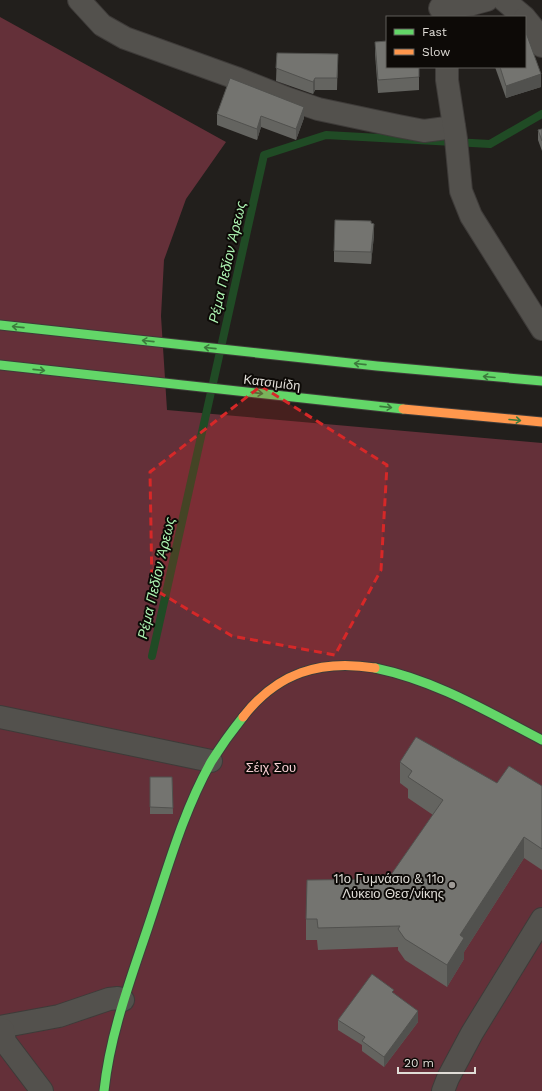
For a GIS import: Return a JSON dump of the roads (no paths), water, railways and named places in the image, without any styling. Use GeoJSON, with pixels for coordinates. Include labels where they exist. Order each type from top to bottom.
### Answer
{"type":"FeatureCollection","features":[{"type":"Feature","properties":{"kind":"main road","name":"Κατσιμίδη"},"geometry":{"type":"LineString","coordinates":[[0,325],[461,375],[542,381]]}},
{"type":"Feature","properties":{"kind":"main road","name":"Κατσιμίδη"},"geometry":{"type":"LineString","coordinates":[[0,365],[172,385],[542,422]]}},
{"type":"Feature","properties":{"kind":"main road"},"geometry":{"type":"LineString","coordinates":[[104,1091],[109,1050],[123,1000],[200,783],[225,739],[251,707],[273,687],[291,676],[306,670],[336,665],[358,666],[382,670],[419,680],[472,702],[542,740]]}},
{"type":"Feature","properties":{"kind":"street"},"geometry":{"type":"LineString","coordinates":[[79,0],[102,25],[125,38],[236,78],[286,98],[318,109],[456,138]]}},
{"type":"Feature","properties":{"kind":"street"},"geometry":{"type":"LineString","coordinates":[[440,8],[472,4],[487,0]]}},
{"type":"Feature","properties":{"kind":"street"},"geometry":{"type":"LineString","coordinates":[[504,0],[522,16]]}},
{"type":"Feature","properties":{"kind":"street"},"geometry":{"type":"LineString","coordinates":[[526,20],[534,29],[542,46]]}},
{"type":"Feature","properties":{"kind":"street"},"geometry":{"type":"LineString","coordinates":[[447,68],[447,80],[462,190],[471,216],[542,329]]}},
{"type":"Feature","properties":{"kind":"street"},"geometry":{"type":"LineString","coordinates":[[0,717],[211,762]]}},
{"type":"Feature","properties":{"kind":"street"},"geometry":{"type":"LineString","coordinates":[[443,1091],[448,1078],[472,1033],[542,919]]}},
{"type":"Feature","properties":{"kind":"street"},"geometry":{"type":"LineString","coordinates":[[42,1091],[5,1042],[3,1030],[0,1028],[59,1016],[110,999],[118,998],[123,1000]]}},
{"type":"Feature","properties":{"kind":"waterway","name":"Ρέμα Πεδίον Άρεως"},"geometry":{"type":"LineString","coordinates":[[152,656],[264,155],[326,135],[490,144],[542,114]]}},
{"type":"Feature","properties":{"kind":"place","name":"11ο Γυμνάσιο & 11ο Λύκειο Θεσ/νίκης"},"geometry":{"type":"Point","coordinates":[452,885]}},
{"type":"Feature","properties":{"kind":"park label","name":"Σέιχ Σου"},"geometry":{"type":"Point","coordinates":[271,767]}}]}
